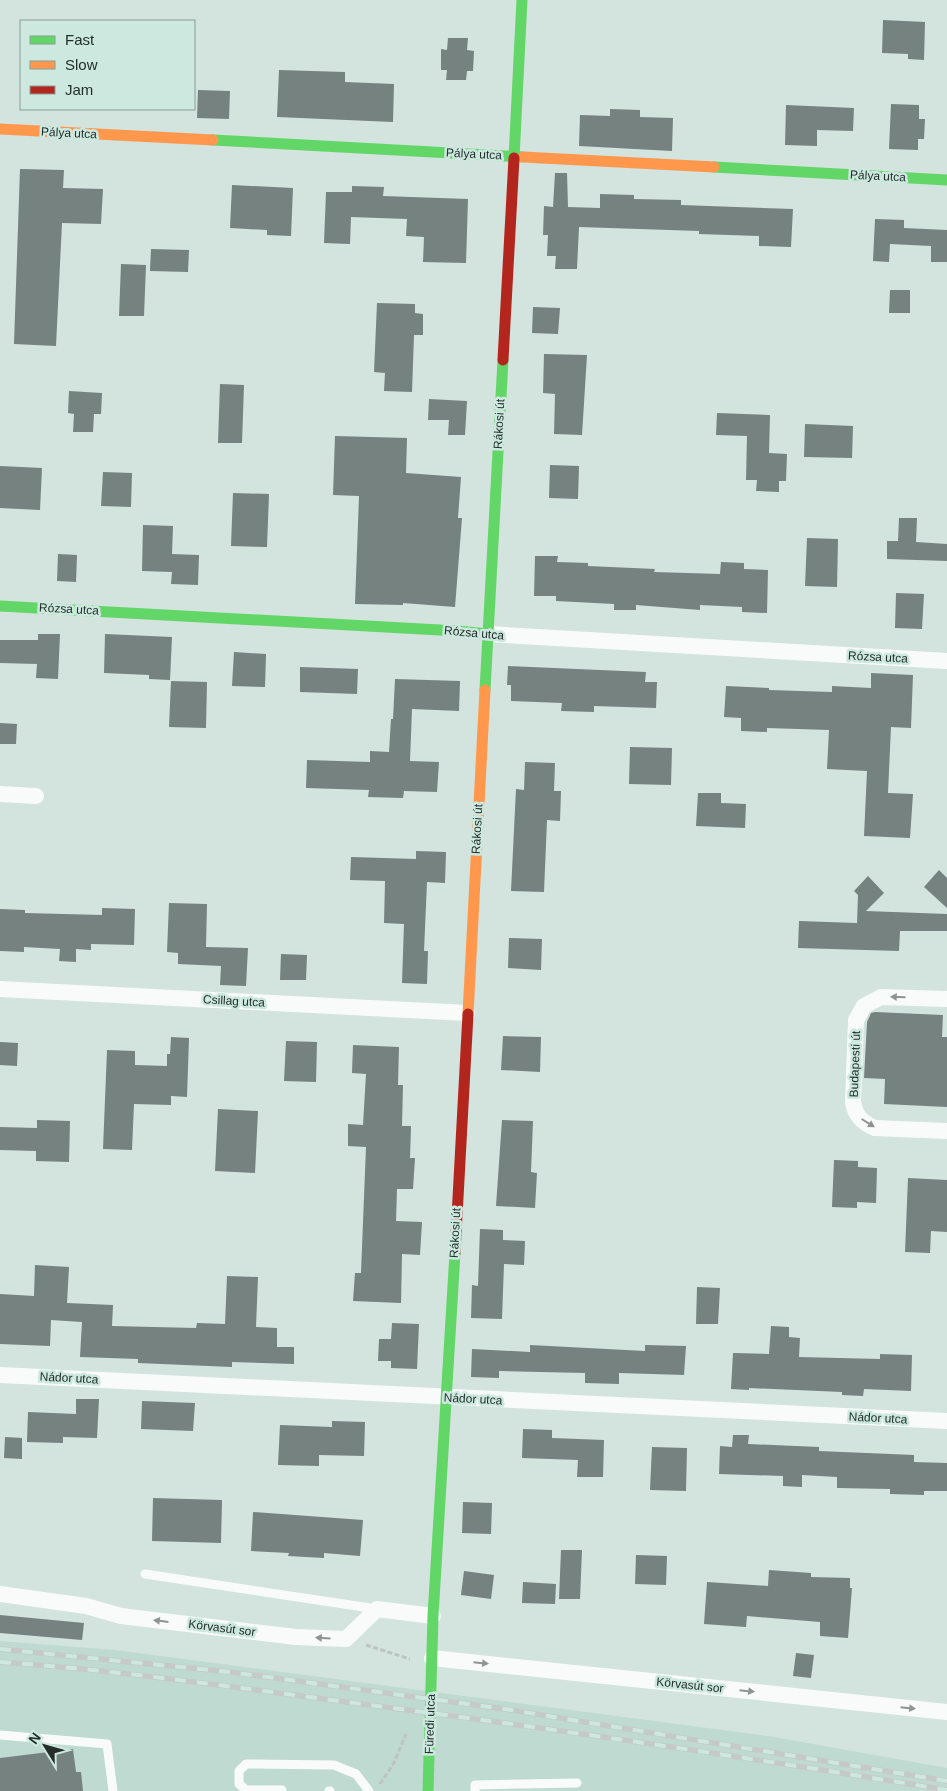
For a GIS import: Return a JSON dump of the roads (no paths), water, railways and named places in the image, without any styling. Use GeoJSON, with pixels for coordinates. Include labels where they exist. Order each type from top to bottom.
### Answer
{"type":"FeatureCollection","features":[{"type":"Feature","properties":{"kind":"main road","name":"Rákosi út"},"geometry":{"type":"LineString","coordinates":[[432,1662],[522,0]]}},
{"type":"Feature","properties":{"kind":"main road","name":"Pálya utca"},"geometry":{"type":"LineString","coordinates":[[0,129],[947,180]]}},
{"type":"Feature","properties":{"kind":"main road","name":"Rózsa utca"},"geometry":{"type":"LineString","coordinates":[[0,606],[488,634]]}},
{"type":"Feature","properties":{"kind":"main road","name":"Füredi utca"},"geometry":{"type":"LineString","coordinates":[[428,1791],[432,1662]]}},
{"type":"Feature","properties":{"kind":"street"},"geometry":{"type":"LineString","coordinates":[[947,171],[947,180]]}},
{"type":"Feature","properties":{"kind":"street","name":"Rózsa utca"},"geometry":{"type":"LineString","coordinates":[[488,634],[947,661]]}},
{"type":"Feature","properties":{"kind":"street"},"geometry":{"type":"LineString","coordinates":[[0,794],[36,796]]}},
{"type":"Feature","properties":{"kind":"street","name":"Csillag utca"},"geometry":{"type":"LineString","coordinates":[[0,989],[467,1013]]}},
{"type":"Feature","properties":{"kind":"street","name":"Budapesti út"},"geometry":{"type":"LineString","coordinates":[[947,999],[881,997],[864,1006],[856,1020],[853,1102],[858,1116],[868,1125],[875,1128],[947,1131]]}},
{"type":"Feature","properties":{"kind":"street","name":"Nádor utca"},"geometry":{"type":"LineString","coordinates":[[0,1375],[947,1421]]}},
{"type":"Feature","properties":{"kind":"street","name":"Körvasút sor"},"geometry":{"type":"LineString","coordinates":[[0,1594],[86,1606],[121,1616],[296,1636],[346,1639],[377,1609]]}},
{"type":"Feature","properties":{"kind":"street"},"geometry":{"type":"LineString","coordinates":[[377,1609],[433,1616]]}},
{"type":"Feature","properties":{"kind":"street","name":"Körvasút sor"},"geometry":{"type":"LineString","coordinates":[[432,1662],[947,1712]]}},
{"type":"Feature","properties":{"kind":"lane"},"geometry":{"type":"LineString","coordinates":[[144,1574],[377,1609]]}},
{"type":"Feature","properties":{"kind":"lane"},"geometry":{"type":"LineString","coordinates":[[0,1735],[107,1744],[113,1791]]}},
{"type":"Feature","properties":{"kind":"lane"},"geometry":{"type":"LineString","coordinates":[[282,1790],[246,1790],[239,1784],[239,1771],[246,1764],[334,1765],[356,1774],[370,1791]]}},
{"type":"Feature","properties":{"kind":"lane"},"geometry":{"type":"LineString","coordinates":[[475,1791],[475,1785],[577,1783]]}},
{"type":"Feature","properties":{"kind":"railway"},"geometry":{"type":"LineString","coordinates":[[0,1649],[230,1672],[505,1709],[947,1781]]}},
{"type":"Feature","properties":{"kind":"railway"},"geometry":{"type":"LineString","coordinates":[[0,1662],[170,1679],[415,1711],[643,1743],[947,1790]]}}]}
